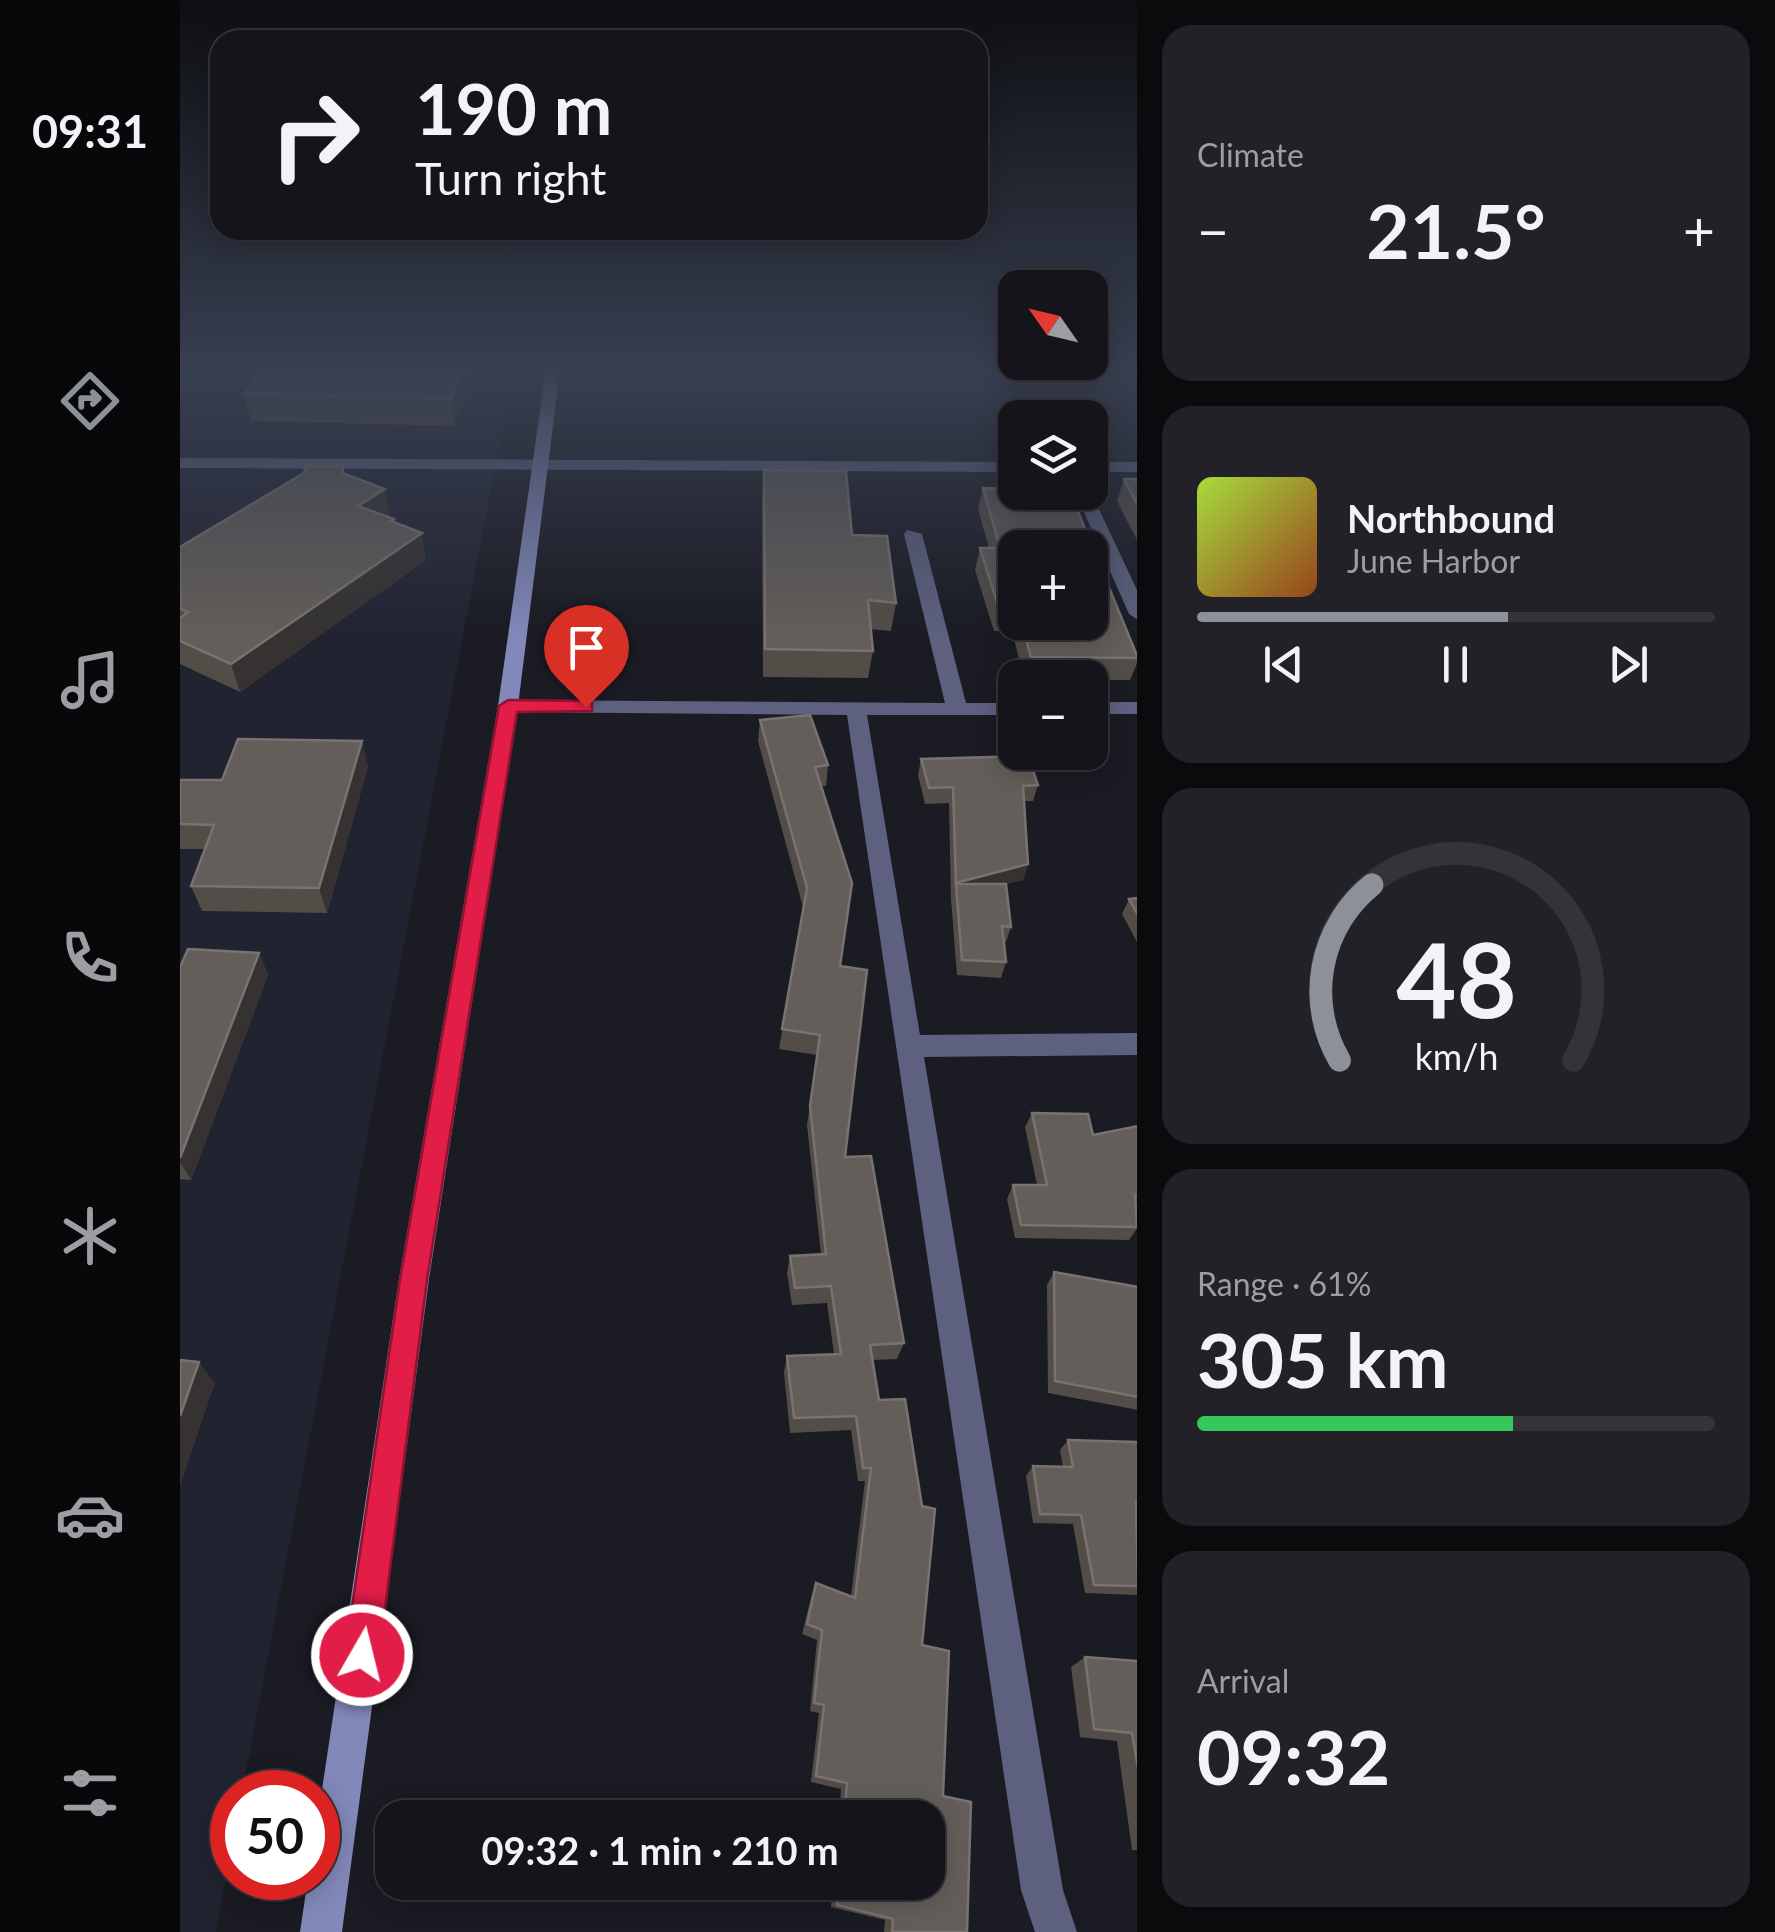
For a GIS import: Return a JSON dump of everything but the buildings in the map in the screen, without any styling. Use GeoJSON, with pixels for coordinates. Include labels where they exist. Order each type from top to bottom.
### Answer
{"type":"FeatureCollection","features":[{"type":"Feature","properties":{"kind":"main road"},"geometry":{"type":"LineString","coordinates":[[322,1932],[414,1280],[508,706],[542,459]]}},
{"type":"Feature","properties":{"kind":"street"},"geometry":{"type":"LineString","coordinates":[[180,463],[998,467]]}},
{"type":"Feature","properties":{"kind":"street"},"geometry":{"type":"LineString","coordinates":[[1108,467],[1137,467]]}},
{"type":"Feature","properties":{"kind":"street"},"geometry":{"type":"LineString","coordinates":[[1091,510],[1137,612]]}},
{"type":"Feature","properties":{"kind":"street"},"geometry":{"type":"LineString","coordinates":[[913,534],[957,709]]}},
{"type":"Feature","properties":{"kind":"street"},"geometry":{"type":"LineString","coordinates":[[508,706],[998,709]]}},
{"type":"Feature","properties":{"kind":"street"},"geometry":{"type":"LineString","coordinates":[[1108,708],[1137,708]]}},
{"type":"Feature","properties":{"kind":"street"},"geometry":{"type":"LineString","coordinates":[[856,710],[912,1046],[1042,1890],[1056,1932]]}},
{"type":"Feature","properties":{"kind":"street"},"geometry":{"type":"LineString","coordinates":[[912,1046],[1137,1044]]}},
{"type":"Feature","properties":{"kind":"shaded area"},"geometry":{"type":"Polygon","coordinates":[[[180,459],[497,459],[246,1770],[210,1770],[210,1900],[222,1900],[216,1932],[180,1932],[180,459]]]}},
{"type":"Feature","properties":{"kind":"route"},"geometry":{"type":"LineString","coordinates":[[362,1655],[414,1280],[508,706],[586,707]]}}]}
